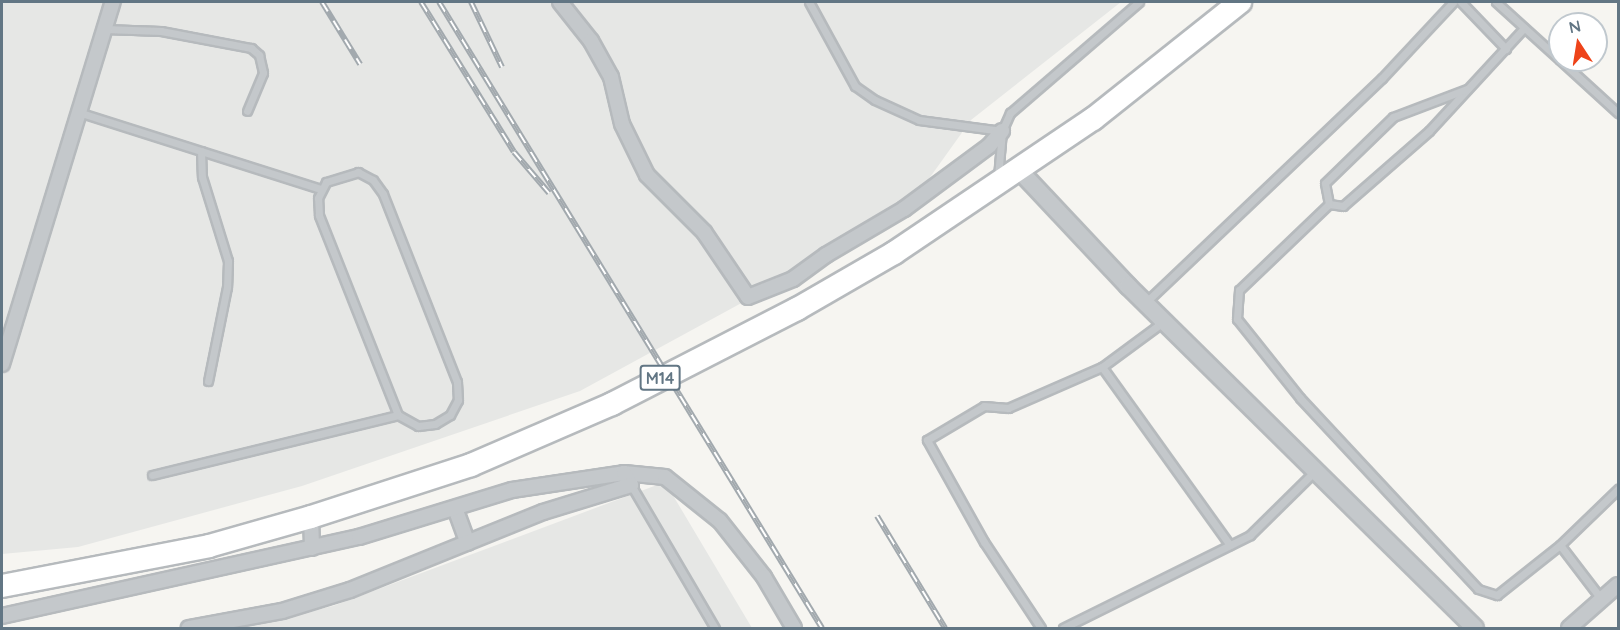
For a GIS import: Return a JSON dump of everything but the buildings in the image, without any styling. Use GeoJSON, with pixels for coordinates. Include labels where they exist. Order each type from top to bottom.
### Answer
{"type":"FeatureCollection","features":[{"type":"Feature","properties":{"kind":"highway","name":"M14"},"geometry":{"type":"LineString","coordinates":[[2,586],[208,546],[311,517],[471,465],[612,404],[797,309],[997,186],[1110,105],[1240,2]]}},
{"type":"Feature","properties":{"kind":"street"},"geometry":{"type":"LineString","coordinates":[[2,364],[112,2]]}},
{"type":"Feature","properties":{"kind":"street"},"geometry":{"type":"LineString","coordinates":[[560,2],[591,41],[611,77],[622,124],[647,175],[704,232],[748,297],[793,279],[826,255],[904,209],[989,146],[1002,131]]}},
{"type":"Feature","properties":{"kind":"street"},"geometry":{"type":"LineString","coordinates":[[1020,171],[1145,303],[1475,628]]}},
{"type":"Feature","properties":{"kind":"street"},"geometry":{"type":"LineString","coordinates":[[2,616],[312,548],[512,490],[665,477],[720,521],[764,577],[794,628]]}},
{"type":"Feature","properties":{"kind":"street"},"geometry":{"type":"LineString","coordinates":[[189,628],[305,604],[423,564],[468,543],[628,479]]}},
{"type":"Feature","properties":{"kind":"street"},"geometry":{"type":"LineString","coordinates":[[455,508],[468,543]]}},
{"type":"Feature","properties":{"kind":"street"},"geometry":{"type":"LineString","coordinates":[[311,517],[312,548]]}},
{"type":"Feature","properties":{"kind":"street"},"geometry":{"type":"LineString","coordinates":[[1569,628],[1618,585]]}},
{"type":"Feature","properties":{"kind":"lane"},"geometry":{"type":"LineString","coordinates":[[809,2],[855,86],[875,100],[919,120],[1002,131]]}},
{"type":"Feature","properties":{"kind":"lane"},"geometry":{"type":"LineString","coordinates":[[997,186],[1002,131],[1010,113],[1139,2]]}},
{"type":"Feature","properties":{"kind":"lane"},"geometry":{"type":"LineString","coordinates":[[1145,303],[1382,78],[1453,2]]}},
{"type":"Feature","properties":{"kind":"lane"},"geometry":{"type":"LineString","coordinates":[[1461,2],[1506,49]]}},
{"type":"Feature","properties":{"kind":"lane"},"geometry":{"type":"LineString","coordinates":[[1496,2],[1548,49]]}},
{"type":"Feature","properties":{"kind":"lane"},"geometry":{"type":"LineString","coordinates":[[1329,204],[1343,206],[1429,131],[1524,28]]}},
{"type":"Feature","properties":{"kind":"lane"},"geometry":{"type":"LineString","coordinates":[[104,29],[161,31],[251,48],[259,55],[263,73],[248,111]]}},
{"type":"Feature","properties":{"kind":"lane"},"geometry":{"type":"LineString","coordinates":[[1573,72],[1618,113]]}},
{"type":"Feature","properties":{"kind":"lane"},"geometry":{"type":"LineString","coordinates":[[1329,204],[1325,183],[1393,117],[1468,89]]}},
{"type":"Feature","properties":{"kind":"lane"},"geometry":{"type":"LineString","coordinates":[[78,112],[321,189]]}},
{"type":"Feature","properties":{"kind":"lane"},"geometry":{"type":"LineString","coordinates":[[201,151],[202,177],[228,261],[227,287],[208,381]]}},
{"type":"Feature","properties":{"kind":"lane"},"geometry":{"type":"LineString","coordinates":[[358,172],[373,180],[383,194],[457,382],[458,399],[450,415],[435,424],[418,426],[398,415],[319,215],[321,189],[342,174],[358,172]]}},
{"type":"Feature","properties":{"kind":"lane"},"geometry":{"type":"LineString","coordinates":[[1329,204],[1239,290],[1237,319],[1300,398],[1478,590],[1497,596],[1560,545],[1618,489]]}},
{"type":"Feature","properties":{"kind":"lane"},"geometry":{"type":"LineString","coordinates":[[1041,628],[984,542],[927,440],[984,406],[1008,408],[1102,367],[1164,321]]}},
{"type":"Feature","properties":{"kind":"lane"},"geometry":{"type":"LineString","coordinates":[[1102,367],[1230,545]]}},
{"type":"Feature","properties":{"kind":"lane"},"geometry":{"type":"LineString","coordinates":[[152,475],[398,415]]}},
{"type":"Feature","properties":{"kind":"lane"},"geometry":{"type":"LineString","coordinates":[[1063,628],[1250,535],[1317,470]]}},
{"type":"Feature","properties":{"kind":"lane"},"geometry":{"type":"LineString","coordinates":[[628,479],[716,628]]}},
{"type":"Feature","properties":{"kind":"lane"},"geometry":{"type":"LineString","coordinates":[[1560,545],[1602,600]]}},
{"type":"Feature","properties":{"kind":"shaded area"},"geometry":{"type":"Polygon","coordinates":[[[2,2],[1121,2],[971,120],[903,215],[580,391],[302,486],[78,547],[2,554],[2,2]]]}},
{"type":"Feature","properties":{"kind":"shaded area"},"geometry":{"type":"Polygon","coordinates":[[[665,482],[752,628],[240,628],[333,606],[665,482]]]}},
{"type":"Feature","properties":{"kind":"railway"},"geometry":{"type":"LineString","coordinates":[[322,2],[360,64]]}},
{"type":"Feature","properties":{"kind":"railway"},"geometry":{"type":"LineString","coordinates":[[421,2],[514,152],[549,193]]}},
{"type":"Feature","properties":{"kind":"railway"},"geometry":{"type":"LineString","coordinates":[[439,2],[822,628]]}},
{"type":"Feature","properties":{"kind":"railway"},"geometry":{"type":"LineString","coordinates":[[471,2],[502,67]]}},
{"type":"Feature","properties":{"kind":"railway"},"geometry":{"type":"LineString","coordinates":[[877,516],[945,628]]}}]}
